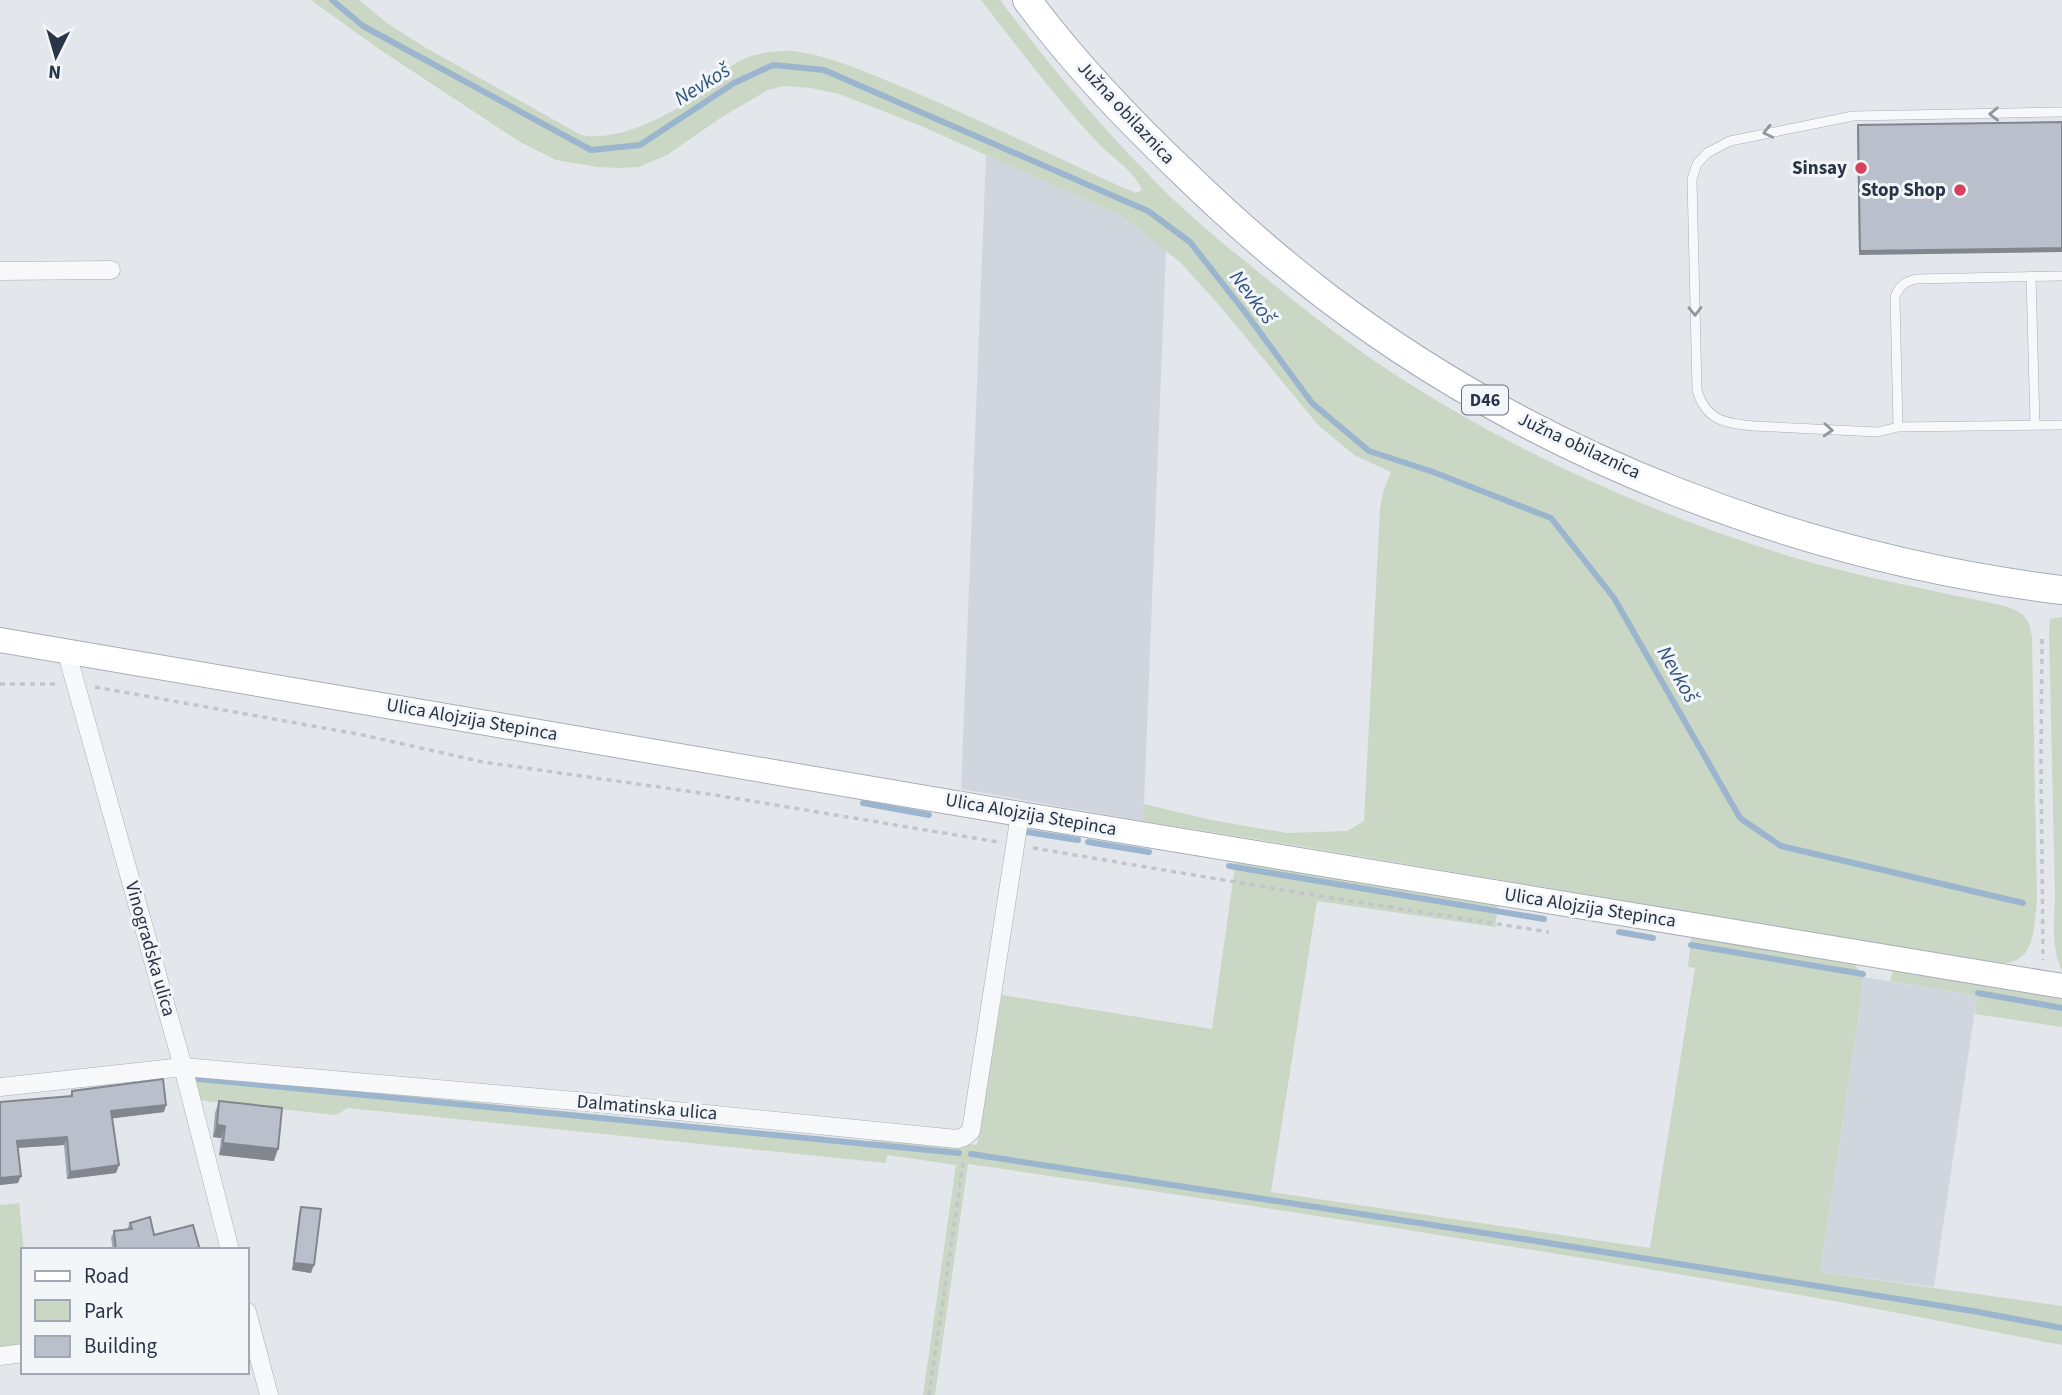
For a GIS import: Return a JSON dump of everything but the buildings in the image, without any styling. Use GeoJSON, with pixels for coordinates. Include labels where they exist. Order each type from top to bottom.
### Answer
{"type":"FeatureCollection","features":[{"type":"Feature","properties":{"kind":"main road","name":"Južna obilaznica"},"geometry":{"type":"LineString","coordinates":[[1027,0],[1081,67],[1144,134],[1222,210],[1329,299],[1411,356],[1480,397],[1542,431],[1598,457],[1707,503],[1779,528],[1910,564],[1977,578],[2062,590]]}},
{"type":"Feature","properties":{"kind":"main road","name":"Ulica Alojzija Stepinca"},"geometry":{"type":"LineString","coordinates":[[0,640],[1020,814],[2053,985]]}},
{"type":"Feature","properties":{"kind":"street"},"geometry":{"type":"LineString","coordinates":[[0,271],[111,270]]}},
{"type":"Feature","properties":{"kind":"street","name":"Vinogradska ulica"},"geometry":{"type":"LineString","coordinates":[[66,650],[183,1067],[229,1248]]}},
{"type":"Feature","properties":{"kind":"street"},"geometry":{"type":"LineString","coordinates":[[964,1137],[971,1131],[1020,814]]}},
{"type":"Feature","properties":{"kind":"street","name":"Dalmatinska ulica"},"geometry":{"type":"LineString","coordinates":[[0,1087],[183,1067],[627,1106],[936,1138],[964,1137]]}},
{"type":"Feature","properties":{"kind":"street"},"geometry":{"type":"LineString","coordinates":[[248,1318],[269,1395]]}},
{"type":"Feature","properties":{"kind":"street"},"geometry":{"type":"LineString","coordinates":[[0,1356],[21,1353]]}},
{"type":"Feature","properties":{"kind":"lane"},"geometry":{"type":"LineString","coordinates":[[2062,112],[1853,116],[1730,141],[1707,153],[1697,164],[1692,179],[1697,390],[1701,403],[1709,414],[1728,422],[1754,426],[1878,432],[1898,427],[2062,425]]}},
{"type":"Feature","properties":{"kind":"lane"},"geometry":{"type":"LineString","coordinates":[[2031,276],[2035,425]]}},
{"type":"Feature","properties":{"kind":"lane"},"geometry":{"type":"LineString","coordinates":[[1898,427],[1895,297],[1900,286],[1916,279],[2062,276]]}},
{"type":"Feature","properties":{"kind":"path"},"geometry":{"type":"LineString","coordinates":[[2042,639],[2040,763],[2053,985]]}},
{"type":"Feature","properties":{"kind":"path"},"geometry":{"type":"LineString","coordinates":[[0,684],[75,684],[363,735],[483,762],[715,795],[1549,932]]}},
{"type":"Feature","properties":{"kind":"path"},"geometry":{"type":"LineString","coordinates":[[929,1395],[960,1187],[964,1137]]}},
{"type":"Feature","properties":{"kind":"shaded area"},"geometry":{"type":"Polygon","coordinates":[[[986,155],[1122,216],[1166,250],[1142,821],[961,789],[986,155]]]}},
{"type":"Feature","properties":{"kind":"shaded area"},"geometry":{"type":"Polygon","coordinates":[[[1863,977],[1977,996],[1934,1287],[1820,1272],[1863,977]]]}},
{"type":"Feature","properties":{"kind":"green space"},"geometry":{"type":"Polygon","coordinates":[[[311,0],[359,0],[387,23],[421,45],[581,135],[608,135],[638,127],[690,100],[728,68],[745,58],[769,52],[792,51],[837,61],[865,72],[960,112],[1136,193],[1142,190],[1129,171],[1098,143],[1067,109],[981,0],[1000,0],[1090,112],[1191,216],[1336,333],[1452,410],[1589,480],[1733,538],[1837,569],[2005,606],[2024,617],[2032,637],[2037,901],[2033,936],[2025,954],[2006,963],[1992,963],[1142,821],[1144,804],[1211,820],[1287,833],[1347,831],[1364,821],[1380,509],[1391,472],[1354,455],[1318,425],[1180,262],[1122,216],[919,125],[839,94],[811,88],[784,86],[768,90],[722,117],[667,155],[639,167],[597,167],[556,160],[520,142],[376,47],[311,0]]]}},
{"type":"Feature","properties":{"kind":"green space"},"geometry":{"type":"Polygon","coordinates":[[[2062,617],[2062,971],[2054,934],[2049,632],[2050,619],[2062,617]]]}},
{"type":"Feature","properties":{"kind":"green space"},"geometry":{"type":"Polygon","coordinates":[[[1236,860],[1499,902],[1495,927],[1317,901],[1271,1192],[1650,1248],[1695,968],[1688,967],[1691,939],[1693,937],[1852,961],[1863,977],[1861,1001],[1820,1272],[2062,1306],[2062,1345],[1818,1298],[1580,1258],[968,1164],[935,1395],[923,1395],[956,1165],[887,1155],[886,1163],[348,1108],[336,1115],[197,1100],[194,1074],[871,1142],[872,1134],[977,1145],[1002,995],[1212,1029],[1236,860]]]}},
{"type":"Feature","properties":{"kind":"green space"},"geometry":{"type":"Polygon","coordinates":[[[1898,968],[2062,995],[2062,1027],[1975,1014],[1977,996],[1890,981],[1893,971],[1898,968]]]}},
{"type":"Feature","properties":{"kind":"green space"},"geometry":{"type":"Polygon","coordinates":[[[19,1203],[24,1248],[21,1248],[21,1347],[0,1350],[0,1205],[19,1203]]]}},
{"type":"Feature","properties":{"kind":"waterway","name":"Nevkoš"},"geometry":{"type":"LineString","coordinates":[[332,0],[363,26],[591,150],[640,145],[734,83],[773,65],[824,70],[1148,211],[1190,242],[1312,403],[1369,451],[1433,472],[1551,518],[1614,598],[1740,818],[1781,846],[2023,903]]}},
{"type":"Feature","properties":{"kind":"waterway"},"geometry":{"type":"LineString","coordinates":[[863,803],[929,815]]}},
{"type":"Feature","properties":{"kind":"waterway"},"geometry":{"type":"LineString","coordinates":[[1027,832],[1078,840]]}},
{"type":"Feature","properties":{"kind":"waterway"},"geometry":{"type":"LineString","coordinates":[[1088,842],[1149,852]]}},
{"type":"Feature","properties":{"kind":"waterway"},"geometry":{"type":"LineString","coordinates":[[1229,866],[1544,919]]}},
{"type":"Feature","properties":{"kind":"waterway"},"geometry":{"type":"LineString","coordinates":[[1619,932],[1653,938]]}},
{"type":"Feature","properties":{"kind":"waterway"},"geometry":{"type":"LineString","coordinates":[[1691,945],[1863,974]]}},
{"type":"Feature","properties":{"kind":"waterway"},"geometry":{"type":"LineString","coordinates":[[1978,993],[2062,1008]]}},
{"type":"Feature","properties":{"kind":"waterway"},"geometry":{"type":"LineString","coordinates":[[199,1079],[959,1153]]}},
{"type":"Feature","properties":{"kind":"waterway"},"geometry":{"type":"LineString","coordinates":[[971,1154],[1523,1239],[1973,1311],[2062,1328]]}},
{"type":"Feature","properties":{"kind":"place","name":"Sinsay"},"geometry":{"type":"Point","coordinates":[1861,168]}},
{"type":"Feature","properties":{"kind":"place","name":"Stop Shop"},"geometry":{"type":"Point","coordinates":[1960,190]}}]}
